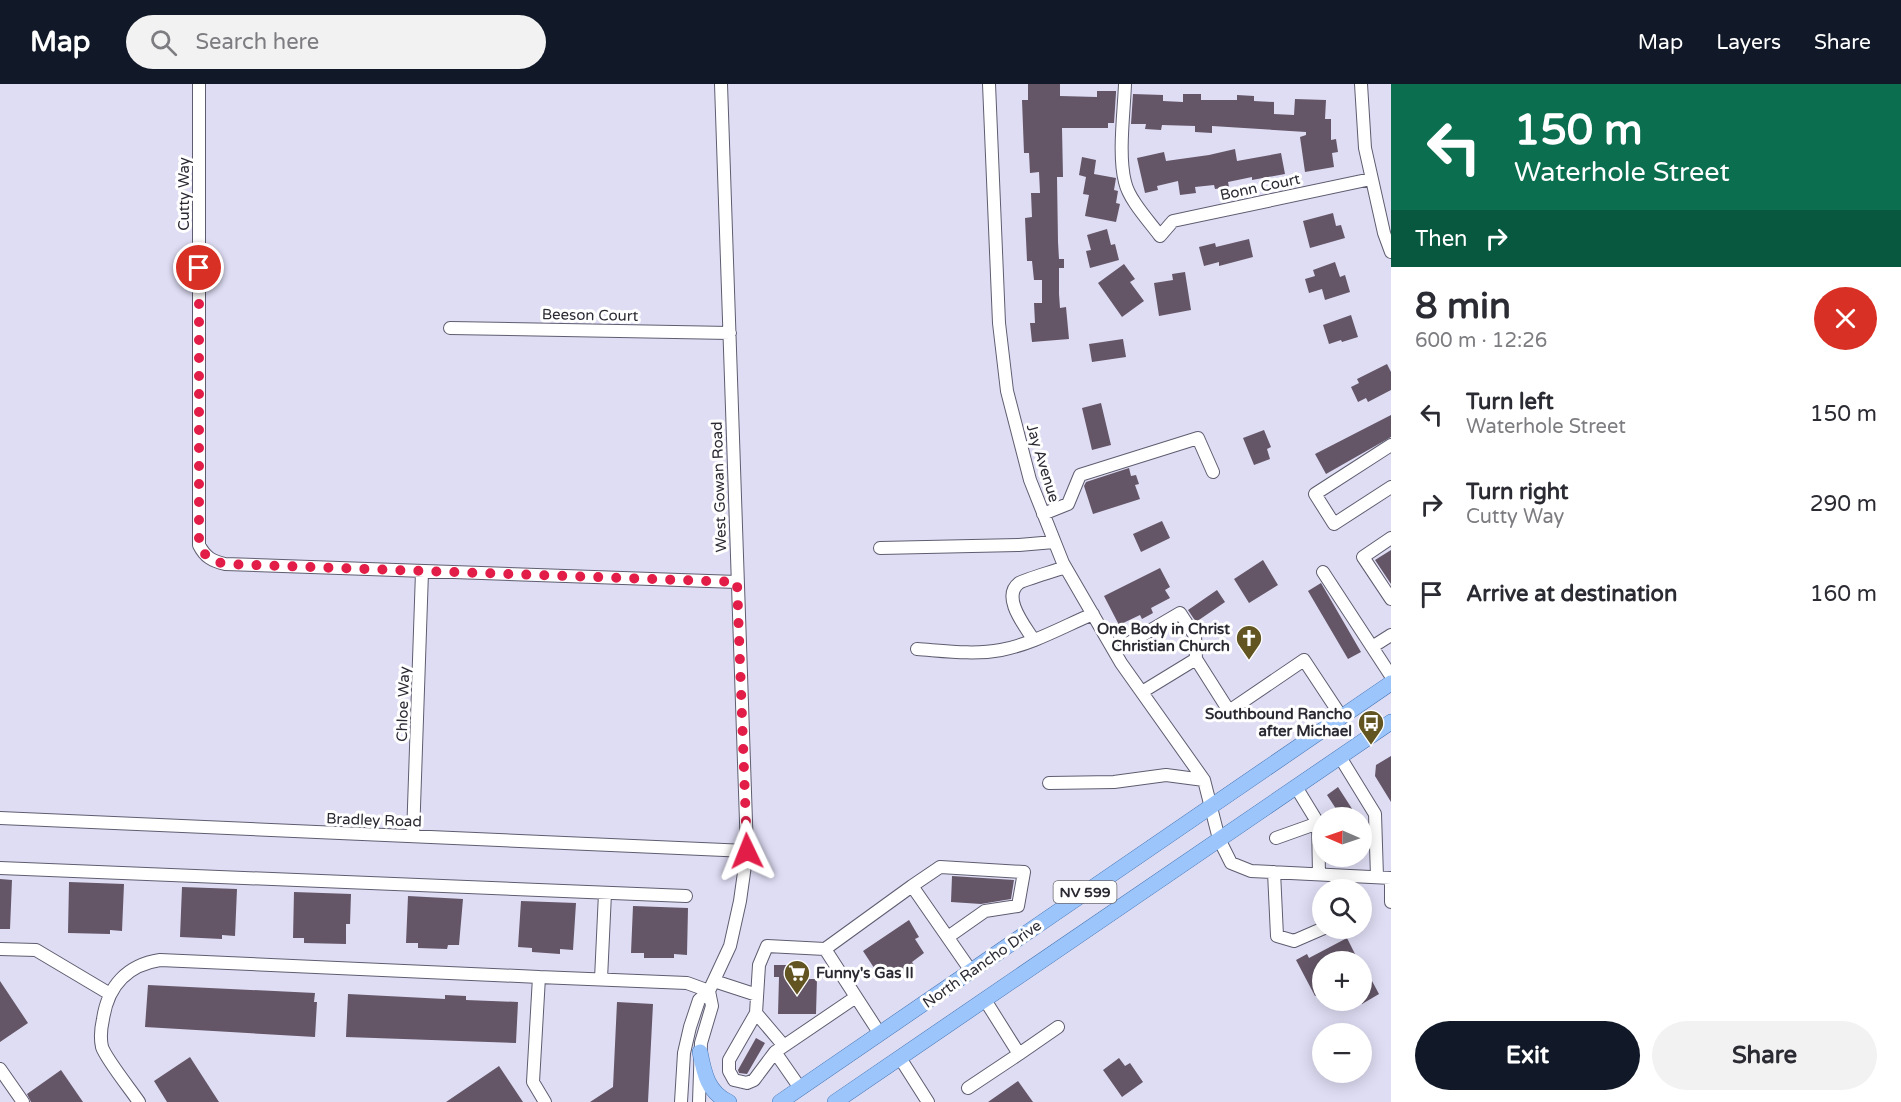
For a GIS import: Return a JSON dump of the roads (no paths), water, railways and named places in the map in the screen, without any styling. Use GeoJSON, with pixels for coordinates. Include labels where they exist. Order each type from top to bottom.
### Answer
{"type":"FeatureCollection","features":[{"type":"Feature","properties":{"kind":"main road","name":"North Rancho Drive"},"geometry":{"type":"LineString","coordinates":[[778,1101],[880,1034],[1391,683]]}},
{"type":"Feature","properties":{"kind":"main road","name":"North Rancho Drive"},"geometry":{"type":"LineString","coordinates":[[842,1100],[1391,722]]}},
{"type":"Feature","properties":{"kind":"main road"},"geometry":{"type":"LineString","coordinates":[[700,1052],[709,1086],[716,1094],[729,1102]]}},
{"type":"Feature","properties":{"kind":"street","name":"Cutty Way"},"geometry":{"type":"LineString","coordinates":[[199,84],[199,545],[203,554],[214,561],[225,564],[422,572]]}},
{"type":"Feature","properties":{"kind":"street","name":"West Gowan Road"},"geometry":{"type":"LineString","coordinates":[[681,1102],[682,1074],[690,1026],[699,1000],[712,986],[730,946],[740,901],[747,851],[721,84]]}},
{"type":"Feature","properties":{"kind":"street","name":"Jay Avenue"},"geometry":{"type":"LineString","coordinates":[[989,84],[999,323],[1006,391],[1030,480],[1065,567],[1121,663],[1204,780],[1219,839],[1232,863],[1251,871],[1391,878]]}},
{"type":"Feature","properties":{"kind":"street","name":"Bonn Court"},"geometry":{"type":"LineString","coordinates":[[1125,84],[1122,162],[1125,183],[1143,215],[1160,236],[1173,221],[1371,179]]}},
{"type":"Feature","properties":{"kind":"street"},"geometry":{"type":"LineString","coordinates":[[1361,84],[1365,148],[1391,252]]}},
{"type":"Feature","properties":{"kind":"street","name":"Beeson Court"},"geometry":{"type":"LineString","coordinates":[[450,328],[730,333]]}},
{"type":"Feature","properties":{"kind":"street"},"geometry":{"type":"LineString","coordinates":[[1043,514],[1068,504],[1080,475],[1198,438],[1213,472]]}},
{"type":"Feature","properties":{"kind":"street"},"geometry":{"type":"LineString","coordinates":[[1391,445],[1315,494],[1334,524],[1391,487]]}},
{"type":"Feature","properties":{"kind":"street"},"geometry":{"type":"LineString","coordinates":[[1391,538],[1363,557],[1391,599]]}},
{"type":"Feature","properties":{"kind":"street"},"geometry":{"type":"LineString","coordinates":[[880,548],[1054,542]]}},
{"type":"Feature","properties":{"kind":"street"},"geometry":{"type":"LineString","coordinates":[[1033,639],[1013,602],[1013,593],[1020,583],[1065,567]]}},
{"type":"Feature","properties":{"kind":"street"},"geometry":{"type":"LineString","coordinates":[[422,572],[737,582]]}},
{"type":"Feature","properties":{"kind":"street","name":"Chloe Way"},"geometry":{"type":"LineString","coordinates":[[413,836],[422,572]]}},
{"type":"Feature","properties":{"kind":"street"},"geometry":{"type":"LineString","coordinates":[[1323,572],[1391,676]]}},
{"type":"Feature","properties":{"kind":"street"},"geometry":{"type":"LineString","coordinates":[[1129,643],[1180,613],[1195,636],[1196,659],[1229,711],[1304,660],[1341,716]]}},
{"type":"Feature","properties":{"kind":"street"},"geometry":{"type":"LineString","coordinates":[[917,649],[976,652],[1002,650],[1093,614]]}},
{"type":"Feature","properties":{"kind":"street"},"geometry":{"type":"LineString","coordinates":[[1372,647],[1391,634]]}},
{"type":"Feature","properties":{"kind":"street"},"geometry":{"type":"LineString","coordinates":[[1142,692],[1196,659]]}},
{"type":"Feature","properties":{"kind":"street"},"geometry":{"type":"LineString","coordinates":[[1340,757],[1375,814],[1377,877]]}},
{"type":"Feature","properties":{"kind":"street"},"geometry":{"type":"LineString","coordinates":[[1049,783],[1114,782],[1166,775],[1204,780]]}},
{"type":"Feature","properties":{"kind":"street"},"geometry":{"type":"LineString","coordinates":[[1296,787],[1312,813]]}},
{"type":"Feature","properties":{"kind":"street","name":"Bradley Road"},"geometry":{"type":"LineString","coordinates":[[0,818],[747,851]]}},
{"type":"Feature","properties":{"kind":"street"},"geometry":{"type":"LineString","coordinates":[[1276,838],[1312,825]]}},
{"type":"Feature","properties":{"kind":"street"},"geometry":{"type":"LineString","coordinates":[[856,997],[780,1049],[758,1075],[747,1083],[734,1080],[729,1071],[729,1060],[756,1013],[759,965],[767,946],[825,949],[940,867],[1024,872],[1018,906],[985,911],[948,937]]}},
{"type":"Feature","properties":{"kind":"street"},"geometry":{"type":"LineString","coordinates":[[1319,867],[1319,874]]}},
{"type":"Feature","properties":{"kind":"street"},"geometry":{"type":"LineString","coordinates":[[0,868],[686,896]]}},
{"type":"Feature","properties":{"kind":"street"},"geometry":{"type":"LineString","coordinates":[[1274,872],[1277,936],[1294,941],[1312,933]]}},
{"type":"Feature","properties":{"kind":"street"},"geometry":{"type":"LineString","coordinates":[[1391,878],[1391,902]]}},
{"type":"Feature","properties":{"kind":"street"},"geometry":{"type":"LineString","coordinates":[[912,886],[971,971]]}},
{"type":"Feature","properties":{"kind":"street"},"geometry":{"type":"LineString","coordinates":[[601,979],[605,893]]}},
{"type":"Feature","properties":{"kind":"street"},"geometry":{"type":"LineString","coordinates":[[0,949],[36,950],[110,994]]}},
{"type":"Feature","properties":{"kind":"street"},"geometry":{"type":"LineString","coordinates":[[825,949],[880,1034]]}},
{"type":"Feature","properties":{"kind":"street"},"geometry":{"type":"LineString","coordinates":[[139,1102],[103,1048],[101,1032],[105,1007],[110,994],[125,974],[144,963],[160,960],[687,983],[757,995]]}},
{"type":"Feature","properties":{"kind":"street"},"geometry":{"type":"LineString","coordinates":[[539,977],[533,1082],[545,1102]]}},
{"type":"Feature","properties":{"kind":"street","name":"West Gowan Road"},"geometry":{"type":"LineString","coordinates":[[699,1102],[700,1052],[712,1006],[712,986]]}},
{"type":"Feature","properties":{"kind":"street"},"geometry":{"type":"LineString","coordinates":[[985,1000],[1019,1054]]}},
{"type":"Feature","properties":{"kind":"street"},"geometry":{"type":"LineString","coordinates":[[756,1013],[780,1049],[800,1088]]}},
{"type":"Feature","properties":{"kind":"street"},"geometry":{"type":"LineString","coordinates":[[968,1088],[1058,1027]]}},
{"type":"Feature","properties":{"kind":"street"},"geometry":{"type":"LineString","coordinates":[[900,1058],[928,1102]]}},
{"type":"Feature","properties":{"kind":"street"},"geometry":{"type":"LineString","coordinates":[[0,1069],[22,1102]]}},
{"type":"Feature","properties":{"kind":"place","name":"One Body in Christ Christian Church"},"geometry":{"type":"Point","coordinates":[1249,661]}},
{"type":"Feature","properties":{"kind":"place","name":"Southbound Rancho after Michael"},"geometry":{"type":"Point","coordinates":[1371,746]}},
{"type":"Feature","properties":{"kind":"place","name":"Funny's Gas II"},"geometry":{"type":"Point","coordinates":[797,996]}}]}
